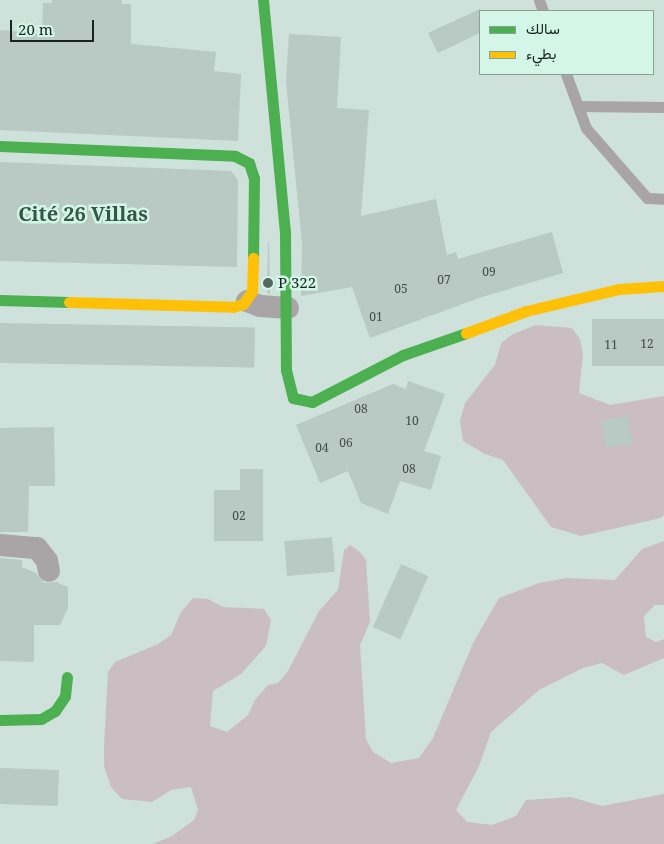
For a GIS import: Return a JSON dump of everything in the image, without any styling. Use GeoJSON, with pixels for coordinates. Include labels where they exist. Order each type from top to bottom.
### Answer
{"type":"FeatureCollection","features":[{"type":"Feature","properties":{"kind":"street"},"geometry":{"type":"LineString","coordinates":[[263,0],[285,232],[289,389],[293,398],[312,402],[403,355],[460,332],[526,312],[619,289],[664,286]]}},
{"type":"Feature","properties":{"kind":"street"},"geometry":{"type":"LineString","coordinates":[[0,146],[243,159],[253,170],[254,178],[252,286],[247,301]]}},
{"type":"Feature","properties":{"kind":"street"},"geometry":{"type":"LineString","coordinates":[[0,300],[233,307],[247,301],[260,306],[288,308]]}},
{"type":"Feature","properties":{"kind":"street"},"geometry":{"type":"LineString","coordinates":[[0,545],[37,548],[47,561],[48,571]]}},
{"type":"Feature","properties":{"kind":"street"},"geometry":{"type":"LineString","coordinates":[[0,720],[41,719],[55,711],[65,696],[67,677]]}},
{"type":"Feature","properties":{"kind":"lane"},"geometry":{"type":"LineString","coordinates":[[566,75],[586,128],[647,198],[664,199]]}},
{"type":"Feature","properties":{"kind":"lane"},"geometry":{"type":"LineString","coordinates":[[578,106],[664,107]]}},
{"type":"Feature","properties":{"kind":"shaded area"},"geometry":{"type":"Polygon","coordinates":[[[536,325],[572,328],[580,339],[583,354],[579,393],[610,405],[664,396],[664,515],[661,518],[581,536],[551,527],[503,460],[485,454],[463,441],[460,421],[465,403],[495,365],[501,343],[513,334],[536,325]]]}},
{"type":"Feature","properties":{"kind":"shaded area"},"geometry":{"type":"Polygon","coordinates":[[[664,541],[664,605],[655,605],[644,616],[646,637],[656,642],[664,639],[664,658],[624,675],[602,663],[583,668],[539,690],[491,732],[479,766],[456,810],[467,822],[492,825],[516,816],[526,800],[571,797],[602,806],[664,794],[664,844],[153,844],[172,836],[194,820],[198,810],[191,787],[171,790],[152,802],[122,799],[111,787],[104,766],[108,672],[115,662],[158,644],[171,635],[181,612],[193,598],[208,599],[223,607],[264,609],[271,620],[266,646],[241,674],[213,691],[210,726],[227,732],[248,715],[255,700],[268,685],[278,683],[288,671],[319,611],[338,590],[344,550],[350,545],[360,552],[366,560],[370,622],[360,645],[366,739],[373,752],[391,763],[419,758],[433,738],[473,643],[499,598],[539,583],[567,578],[615,580],[642,549],[664,541]]]}},
{"type":"Feature","properties":{"kind":"building"},"geometry":{"type":"Polygon","coordinates":[[[52,0],[122,0],[122,4],[131,4],[131,44],[216,52],[214,71],[241,74],[238,141],[0,130],[0,30],[42,34],[43,3],[52,3],[52,0]]]}},
{"type":"Feature","properties":{"kind":"building"},"geometry":{"type":"Polygon","coordinates":[[[480,9],[479,33],[438,53],[428,33],[480,9]]]}},
{"type":"Feature","properties":{"kind":"building"},"geometry":{"type":"Polygon","coordinates":[[[289,34],[341,37],[337,108],[369,110],[361,216],[436,199],[447,255],[456,252],[458,259],[552,232],[563,273],[479,298],[370,338],[352,287],[301,296],[302,243],[286,82],[289,34]]]}},
{"type":"Feature","properties":{"kind":"building"},"geometry":{"type":"Polygon","coordinates":[[[0,162],[231,171],[238,180],[237,267],[0,261],[0,162]]]}},
{"type":"Feature","properties":{"kind":"building"},"geometry":{"type":"Polygon","coordinates":[[[269,243],[270,294],[267,293],[269,243]]]}},
{"type":"Feature","properties":{"kind":"building"},"geometry":{"type":"Polygon","coordinates":[[[592,319],[664,319],[664,366],[592,366],[592,319]]]}},
{"type":"Feature","properties":{"kind":"building"},"geometry":{"type":"Polygon","coordinates":[[[0,323],[255,327],[254,367],[0,363],[0,323]]]}},
{"type":"Feature","properties":{"kind":"building"},"geometry":{"type":"Polygon","coordinates":[[[408,381],[445,394],[424,451],[441,456],[431,490],[400,481],[388,514],[361,503],[348,471],[320,483],[296,425],[393,384],[406,389],[408,381]]]}},
{"type":"Feature","properties":{"kind":"building"},"geometry":{"type":"Polygon","coordinates":[[[628,416],[633,444],[605,448],[600,421],[628,416]]]}},
{"type":"Feature","properties":{"kind":"building"},"geometry":{"type":"Polygon","coordinates":[[[54,427],[55,486],[29,486],[28,532],[0,532],[0,428],[54,427]]]}},
{"type":"Feature","properties":{"kind":"building"},"geometry":{"type":"Polygon","coordinates":[[[240,469],[263,469],[263,541],[214,541],[214,490],[240,490],[240,469]]]}},
{"type":"Feature","properties":{"kind":"building"},"geometry":{"type":"Polygon","coordinates":[[[332,537],[335,572],[287,576],[284,541],[332,537]]]}},
{"type":"Feature","properties":{"kind":"building"},"geometry":{"type":"Polygon","coordinates":[[[0,558],[22,560],[22,567],[36,573],[44,583],[56,582],[68,587],[68,608],[60,625],[34,625],[34,662],[0,661],[0,558]]]}},
{"type":"Feature","properties":{"kind":"building"},"geometry":{"type":"Polygon","coordinates":[[[401,564],[428,576],[400,639],[373,627],[401,564]]]}},
{"type":"Feature","properties":{"kind":"building"},"geometry":{"type":"Polygon","coordinates":[[[0,768],[59,770],[58,806],[0,804],[0,768]]]}},
{"type":"Feature","properties":{"kind":"traffic: fast"},"geometry":{"type":"LineString","coordinates":[[263,0],[285,232],[286,370],[293,398],[312,402],[403,355],[466,333]]}},
{"type":"Feature","properties":{"kind":"traffic: fast"},"geometry":{"type":"LineString","coordinates":[[0,146],[235,156],[249,163],[254,178],[253,258]]}},
{"type":"Feature","properties":{"kind":"traffic: fast"},"geometry":{"type":"LineString","coordinates":[[0,300],[69,302]]}},
{"type":"Feature","properties":{"kind":"traffic: fast"},"geometry":{"type":"LineString","coordinates":[[0,720],[41,719],[55,711],[65,696],[67,677]]}},
{"type":"Feature","properties":{"kind":"traffic: slow"},"geometry":{"type":"LineString","coordinates":[[69,302],[233,307],[243,304],[252,291],[253,258]]}},
{"type":"Feature","properties":{"kind":"traffic: slow"},"geometry":{"type":"LineString","coordinates":[[466,333],[526,311],[619,289],[664,286]]}},
{"type":"Feature","properties":{"kind":"place","name":"P 322"},"geometry":{"type":"Point","coordinates":[268,283]}},
{"type":"Feature","properties":{"kind":"district","name":"Cité 26 Villas"},"geometry":{"type":"Point","coordinates":[83,213]}}]}
